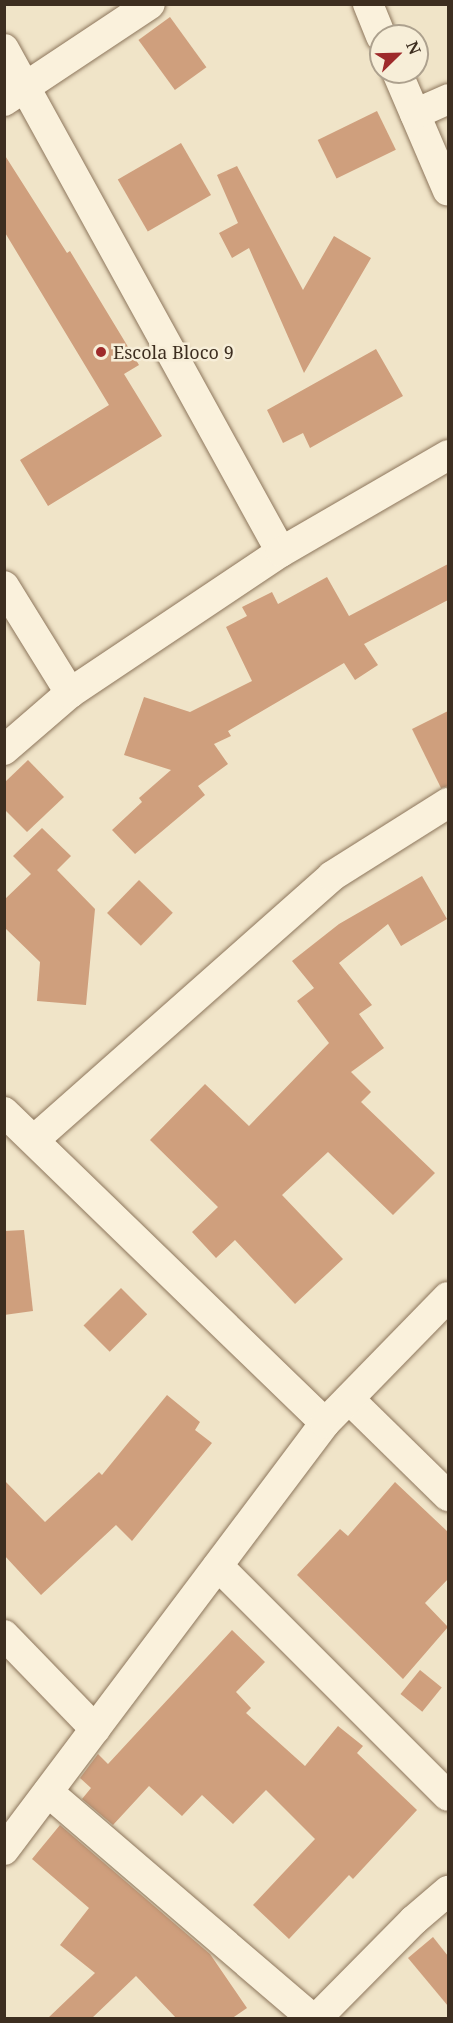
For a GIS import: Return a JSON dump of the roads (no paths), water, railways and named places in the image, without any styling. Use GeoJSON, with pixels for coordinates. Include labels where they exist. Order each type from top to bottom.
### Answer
{"type":"FeatureCollection","features":[{"type":"Feature","properties":{"kind":"street"},"geometry":{"type":"LineString","coordinates":[[14,94],[150,4]]}},
{"type":"Feature","properties":{"kind":"street"},"geometry":{"type":"LineString","coordinates":[[368,4],[376,24]]}},
{"type":"Feature","properties":{"kind":"street"},"geometry":{"type":"LineString","coordinates":[[4,49],[14,94],[281,552]]}},
{"type":"Feature","properties":{"kind":"street"},"geometry":{"type":"LineString","coordinates":[[401,84],[448,191]]}},
{"type":"Feature","properties":{"kind":"street"},"geometry":{"type":"LineString","coordinates":[[415,114],[448,99]]}},
{"type":"Feature","properties":{"kind":"street"},"geometry":{"type":"LineString","coordinates":[[4,750],[70,693],[281,552],[448,455]]}},
{"type":"Feature","properties":{"kind":"street"},"geometry":{"type":"LineString","coordinates":[[4,586],[70,693]]}},
{"type":"Feature","properties":{"kind":"street"},"geometry":{"type":"LineString","coordinates":[[34,1140],[332,876],[448,803]]}},
{"type":"Feature","properties":{"kind":"street"},"geometry":{"type":"LineString","coordinates":[[4,1112],[326,1423]]}},
{"type":"Feature","properties":{"kind":"street"},"geometry":{"type":"LineString","coordinates":[[4,1850],[326,1423],[448,1298]]}},
{"type":"Feature","properties":{"kind":"street"},"geometry":{"type":"LineString","coordinates":[[349,1399],[448,1497]]}},
{"type":"Feature","properties":{"kind":"street"},"geometry":{"type":"LineString","coordinates":[[218,1566],[448,1796]]}},
{"type":"Feature","properties":{"kind":"street"},"geometry":{"type":"LineString","coordinates":[[4,1635],[95,1729]]}},
{"type":"Feature","properties":{"kind":"street"},"geometry":{"type":"LineString","coordinates":[[48,1792],[312,2019]]}},
{"type":"Feature","properties":{"kind":"street"},"geometry":{"type":"LineString","coordinates":[[317,2019],[414,1920],[448,1891]]}},
{"type":"Feature","properties":{"kind":"place","name":"Escola Bloco 9"},"geometry":{"type":"Point","coordinates":[101,352]}}]}
